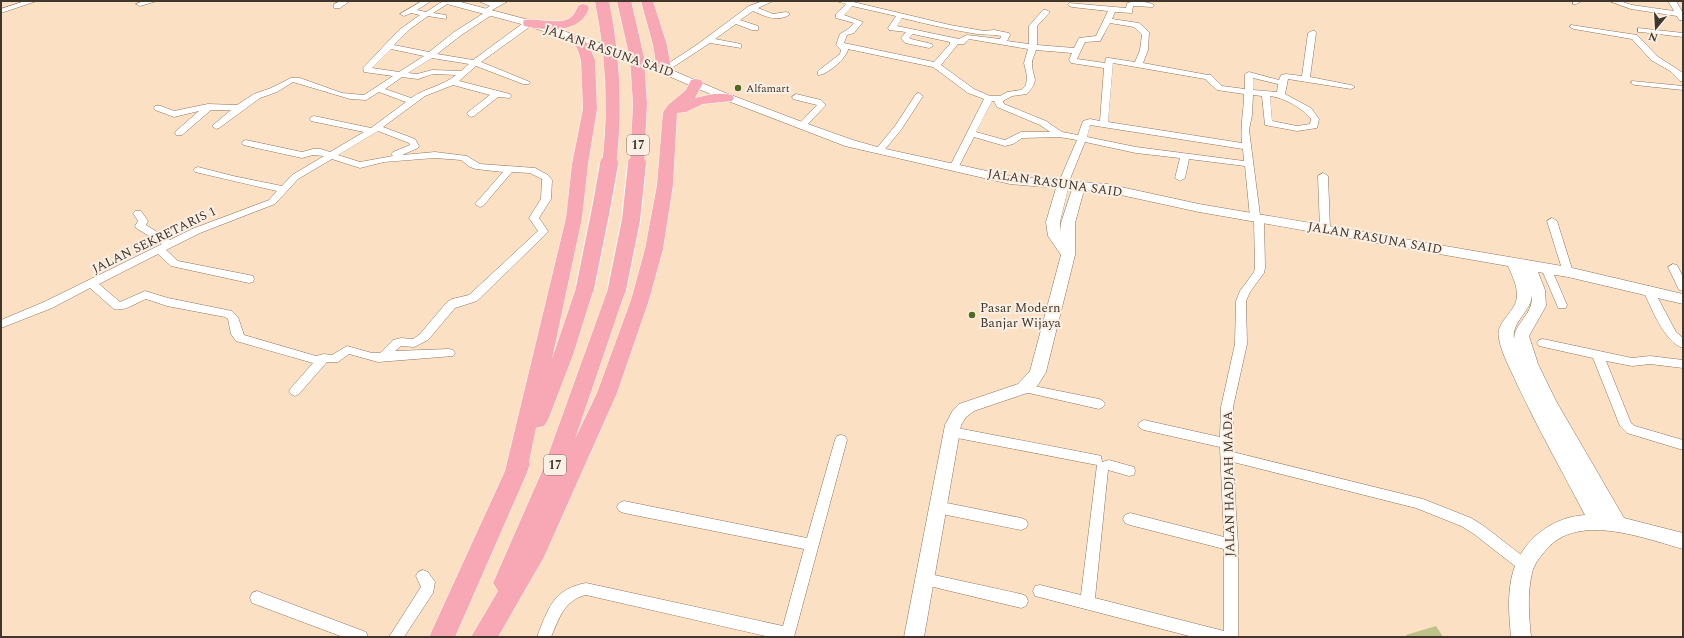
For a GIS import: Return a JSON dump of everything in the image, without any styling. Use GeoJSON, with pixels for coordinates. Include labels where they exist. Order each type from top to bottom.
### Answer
{"type":"FeatureCollection","features":[{"type":"Feature","properties":{"kind":"highway","name":"17"},"geometry":{"type":"LineString","coordinates":[[442,637],[515,475],[563,355],[585,288],[609,162],[614,105],[612,60],[607,23],[602,1]]}},
{"type":"Feature","properties":{"kind":"highway","name":"17"},"geometry":{"type":"LineString","coordinates":[[483,637],[554,469],[617,289],[631,220],[637,161],[640,104],[637,58],[624,1]]}},
{"type":"Feature","properties":{"kind":"highway"},"geometry":{"type":"LineString","coordinates":[[648,1],[660,45],[664,69]]}},
{"type":"Feature","properties":{"kind":"highway"},"geometry":{"type":"LineString","coordinates":[[529,23],[550,26],[570,22],[578,18],[582,4]]}},
{"type":"Feature","properties":{"kind":"highway"},"geometry":{"type":"LineString","coordinates":[[515,475],[574,218],[580,164],[590,109],[588,52],[582,4]]}},
{"type":"Feature","properties":{"kind":"highway"},"geometry":{"type":"LineString","coordinates":[[575,39],[588,52]]}},
{"type":"Feature","properties":{"kind":"highway"},"geometry":{"type":"LineString","coordinates":[[636,58],[653,56],[657,52],[660,45]]}},
{"type":"Feature","properties":{"kind":"highway"},"geometry":{"type":"LineString","coordinates":[[588,52],[609,50]]}},
{"type":"Feature","properties":{"kind":"highway"},"geometry":{"type":"LineString","coordinates":[[483,637],[532,557],[607,393],[635,315],[654,249],[665,185],[668,120],[673,108],[693,92],[696,83]]}},
{"type":"Feature","properties":{"kind":"highway"},"geometry":{"type":"LineString","coordinates":[[668,120],[675,113],[692,102],[705,99],[727,98]]}},
{"type":"Feature","properties":{"kind":"street"},"geometry":{"type":"LineString","coordinates":[[140,4],[153,1]]}},
{"type":"Feature","properties":{"kind":"street"},"geometry":{"type":"LineString","coordinates":[[337,6],[346,1]]}},
{"type":"Feature","properties":{"kind":"street"},"geometry":{"type":"LineString","coordinates":[[404,14],[427,1]]}},
{"type":"Feature","properties":{"kind":"street"},"geometry":{"type":"LineString","coordinates":[[216,126],[257,96],[274,90],[292,80],[297,80],[341,94],[359,97],[369,96],[431,55],[489,7],[504,1]]}},
{"type":"Feature","properties":{"kind":"street"},"geometry":{"type":"LineString","coordinates":[[664,69],[708,40],[752,8],[769,1]]}},
{"type":"Feature","properties":{"kind":"street"},"geometry":{"type":"LineString","coordinates":[[840,1],[970,31],[999,33],[1006,35],[1002,42]]}},
{"type":"Feature","properties":{"kind":"street"},"geometry":{"type":"LineString","coordinates":[[1613,1],[1682,17]]}},
{"type":"Feature","properties":{"kind":"street"},"geometry":{"type":"LineString","coordinates":[[1672,1],[1682,17]]}},
{"type":"Feature","properties":{"kind":"street"},"geometry":{"type":"LineString","coordinates":[[1,11],[28,2]]}},
{"type":"Feature","properties":{"kind":"street"},"geometry":{"type":"LineString","coordinates":[[452,2],[428,14],[402,32],[367,68],[367,70],[418,76],[432,72],[463,73]]}},
{"type":"Feature","properties":{"kind":"street","name":"JALAN RASUNA SAID"},"geometry":{"type":"LineString","coordinates":[[452,2],[489,7],[575,39]]}},
{"type":"Feature","properties":{"kind":"street"},"geometry":{"type":"LineString","coordinates":[[840,45],[844,34],[850,31],[859,22],[839,16],[850,4]]}},
{"type":"Feature","properties":{"kind":"street"},"geometry":{"type":"LineString","coordinates":[[1072,5],[1129,11],[1130,5],[1132,4],[1150,5]]}},
{"type":"Feature","properties":{"kind":"street"},"geometry":{"type":"LineString","coordinates":[[752,8],[775,17],[781,17],[786,14]]}},
{"type":"Feature","properties":{"kind":"street"},"geometry":{"type":"LineString","coordinates":[[1108,66],[1073,60],[1082,40],[1097,39],[1099,37],[1112,10]]}},
{"type":"Feature","properties":{"kind":"street"},"geometry":{"type":"LineString","coordinates":[[411,11],[443,17]]}},
{"type":"Feature","properties":{"kind":"street"},"geometry":{"type":"LineString","coordinates":[[840,45],[878,52],[936,66],[971,91],[994,99],[1004,98],[1010,94],[1026,91],[1030,85],[1031,76],[1028,63],[1032,48],[1033,26],[1046,12]]}},
{"type":"Feature","properties":{"kind":"street"},"geometry":{"type":"LineString","coordinates":[[900,16],[892,28],[950,38],[954,41],[962,42],[967,37],[970,37],[1032,48],[1076,51]]}},
{"type":"Feature","properties":{"kind":"street"},"geometry":{"type":"LineString","coordinates":[[1106,20],[1136,25],[1146,34],[1144,50],[1138,65]]}},
{"type":"Feature","properties":{"kind":"street"},"geometry":{"type":"LineString","coordinates":[[735,21],[755,28]]}},
{"type":"Feature","properties":{"kind":"street","name":"JALAN SEKRETARIS 1"},"geometry":{"type":"LineString","coordinates":[[1,324],[48,305],[196,231],[272,202],[296,177],[375,130],[422,94],[453,82],[475,63],[529,23]]}},
{"type":"Feature","properties":{"kind":"street"},"geometry":{"type":"LineString","coordinates":[[1574,27],[1634,37],[1656,59],[1674,68],[1683,79]]}},
{"type":"Feature","properties":{"kind":"street"},"geometry":{"type":"LineString","coordinates":[[1641,30],[1683,35]]}},
{"type":"Feature","properties":{"kind":"street"},"geometry":{"type":"LineString","coordinates":[[911,31],[905,38],[906,40],[929,46]]}},
{"type":"Feature","properties":{"kind":"street"},"geometry":{"type":"LineString","coordinates":[[1306,79],[1312,33]]}},
{"type":"Feature","properties":{"kind":"street"},"geometry":{"type":"LineString","coordinates":[[708,40],[738,46]]}},
{"type":"Feature","properties":{"kind":"street"},"geometry":{"type":"LineString","coordinates":[[936,66],[954,44],[954,41]]}},
{"type":"Feature","properties":{"kind":"street"},"geometry":{"type":"LineString","coordinates":[[821,74],[843,55],[845,50],[840,45]]}},
{"type":"Feature","properties":{"kind":"street"},"geometry":{"type":"LineString","coordinates":[[390,46],[475,63],[526,82]]}},
{"type":"Feature","properties":{"kind":"street","name":"JALAN RASUNA SAID"},"geometry":{"type":"LineString","coordinates":[[609,50],[636,58],[664,69],[727,98],[849,143],[879,151],[1010,180],[1107,188],[1183,205],[1568,272],[1683,299]]}},
{"type":"Feature","properties":{"kind":"street"},"geometry":{"type":"LineString","coordinates":[[1104,123],[1108,66],[1110,60],[1208,77],[1220,88],[1248,93],[1266,94],[1267,92],[1281,95],[1308,110],[1315,120],[1314,126],[1310,128],[1295,128],[1268,123],[1266,94]]}},
{"type":"Feature","properties":{"kind":"street","name":"JALAN HADJAH MADA"},"geometry":{"type":"LineString","coordinates":[[1231,637],[1231,545],[1226,449],[1226,407],[1241,344],[1241,301],[1245,291],[1259,273],[1260,268],[1257,218],[1245,130],[1248,115],[1250,74],[1282,83]]}},
{"type":"Feature","properties":{"kind":"street"},"geometry":{"type":"LineString","coordinates":[[1281,95],[1284,76],[1351,87]]}},
{"type":"Feature","properties":{"kind":"street"},"geometry":{"type":"LineString","coordinates":[[453,82],[463,86],[507,96]]}},
{"type":"Feature","properties":{"kind":"street"},"geometry":{"type":"LineString","coordinates":[[1635,82],[1683,88]]}},
{"type":"Feature","properties":{"kind":"street"},"geometry":{"type":"LineString","coordinates":[[378,89],[411,101]]}},
{"type":"Feature","properties":{"kind":"street"},"geometry":{"type":"LineString","coordinates":[[471,114],[496,94]]}},
{"type":"Feature","properties":{"kind":"street"},"geometry":{"type":"LineString","coordinates":[[879,151],[898,128],[919,96]]}},
{"type":"Feature","properties":{"kind":"street"},"geometry":{"type":"LineString","coordinates":[[796,97],[818,102],[822,105],[802,126]]}},
{"type":"Feature","properties":{"kind":"street"},"geometry":{"type":"LineString","coordinates":[[954,168],[970,133],[994,99]]}},
{"type":"Feature","properties":{"kind":"street"},"geometry":{"type":"LineString","coordinates":[[994,99],[1000,105],[1044,123],[1059,134]]}},
{"type":"Feature","properties":{"kind":"street"},"geometry":{"type":"LineString","coordinates":[[158,108],[174,114],[209,106],[239,108]]}},
{"type":"Feature","properties":{"kind":"street"},"geometry":{"type":"LineString","coordinates":[[179,133],[209,106]]}},
{"type":"Feature","properties":{"kind":"street"},"geometry":{"type":"LineString","coordinates":[[246,143],[302,155],[318,152],[333,155],[360,165],[384,158],[415,146],[412,141],[375,130],[314,119]]}},
{"type":"Feature","properties":{"kind":"street"},"geometry":{"type":"LineString","coordinates":[[1068,255],[1055,236],[1053,222],[1055,209],[1063,184],[1082,140],[1086,123],[1104,123],[1128,129],[1248,147]]}},
{"type":"Feature","properties":{"kind":"street"},"geometry":{"type":"LineString","coordinates":[[970,133],[1005,143],[1010,142],[1022,135],[1059,134],[1136,150],[1249,164]]}},
{"type":"Feature","properties":{"kind":"street"},"geometry":{"type":"LineString","coordinates":[[384,158],[445,155],[464,158],[473,165],[479,167],[537,171],[546,177],[547,180],[546,199],[534,218],[543,232],[473,298],[466,302],[451,305],[422,339],[413,343],[397,343],[384,356]]}},
{"type":"Feature","properties":{"kind":"street"},"geometry":{"type":"LineString","coordinates":[[1180,178],[1185,156]]}},
{"type":"Feature","properties":{"kind":"street"},"geometry":{"type":"LineString","coordinates":[[480,204],[510,169]]}},
{"type":"Feature","properties":{"kind":"street"},"geometry":{"type":"LineString","coordinates":[[198,170],[233,179],[284,189]]}},
{"type":"Feature","properties":{"kind":"street"},"geometry":{"type":"LineString","coordinates":[[1323,176],[1325,229]]}},
{"type":"Feature","properties":{"kind":"street"},"geometry":{"type":"LineString","coordinates":[[914,637],[937,506],[952,432],[958,414],[968,407],[1024,388],[1032,381],[1038,372],[1068,255],[1070,212],[1079,186]]}},
{"type":"Feature","properties":{"kind":"street"},"geometry":{"type":"LineString","coordinates":[[1055,209],[1070,212]]}},
{"type":"Feature","properties":{"kind":"street"},"geometry":{"type":"LineString","coordinates":[[138,213],[143,221],[141,226],[170,244]]}},
{"type":"Feature","properties":{"kind":"street"},"geometry":{"type":"LineString","coordinates":[[1552,221],[1568,272]]}},
{"type":"Feature","properties":{"kind":"street"},"geometry":{"type":"LineString","coordinates":[[159,250],[175,264],[249,279]]}},
{"type":"Feature","properties":{"kind":"street"},"geometry":{"type":"LineString","coordinates":[[1521,264],[1524,300],[1522,306],[1508,324],[1505,332],[1508,342],[1523,381],[1543,421],[1599,523]]}},
{"type":"Feature","properties":{"kind":"street"},"geometry":{"type":"LineString","coordinates":[[1521,264],[1537,288],[1540,304],[1537,312],[1523,330],[1521,337],[1523,344],[1539,383],[1559,423],[1618,526]]}},
{"type":"Feature","properties":{"kind":"street"},"geometry":{"type":"LineString","coordinates":[[1673,267],[1683,288]]}},
{"type":"Feature","properties":{"kind":"street"},"geometry":{"type":"LineString","coordinates":[[1546,268],[1562,305]]}},
{"type":"Feature","properties":{"kind":"street"},"geometry":{"type":"LineString","coordinates":[[92,284],[116,305],[123,305],[145,295],[167,302],[228,314],[233,317],[237,334],[240,338],[316,360],[324,358],[334,359],[347,350],[368,356],[449,353]]}},
{"type":"Feature","properties":{"kind":"street"},"geometry":{"type":"LineString","coordinates":[[1648,290],[1672,335],[1683,344]]}},
{"type":"Feature","properties":{"kind":"street"},"geometry":{"type":"LineString","coordinates":[[1543,343],[1637,363],[1650,360],[1683,364]]}},
{"type":"Feature","properties":{"kind":"street"},"geometry":{"type":"LineString","coordinates":[[1598,355],[1626,426],[1630,430],[1639,434],[1683,445]]}},
{"type":"Feature","properties":{"kind":"street"},"geometry":{"type":"LineString","coordinates":[[295,391],[324,358]]}},
{"type":"Feature","properties":{"kind":"street"},"geometry":{"type":"LineString","coordinates":[[1024,388],[1099,404]]}},
{"type":"Feature","properties":{"kind":"street"},"geometry":{"type":"LineString","coordinates":[[1144,425],[1424,506],[1466,522],[1479,530],[1525,566]]}},
{"type":"Feature","properties":{"kind":"street"},"geometry":{"type":"LineString","coordinates":[[952,432],[1097,460]]}},
{"type":"Feature","properties":{"kind":"street"},"geometry":{"type":"LineString","coordinates":[[544,637],[560,602],[572,592],[586,589],[788,636],[841,440]]}},
{"type":"Feature","properties":{"kind":"street"},"geometry":{"type":"LineString","coordinates":[[1087,602],[1102,467],[1109,465],[1129,470]]}},
{"type":"Feature","properties":{"kind":"street"},"geometry":{"type":"LineString","coordinates":[[937,506],[1022,524]]}},
{"type":"Feature","properties":{"kind":"street"},"geometry":{"type":"LineString","coordinates":[[624,508],[812,545]]}},
{"type":"Feature","properties":{"kind":"street"},"geometry":{"type":"LineString","coordinates":[[1130,519],[1231,545]]}},
{"type":"Feature","properties":{"kind":"street"},"geometry":{"type":"LineString","coordinates":[[1521,637],[1519,614],[1521,588],[1525,566],[1532,552],[1548,536],[1564,527],[1579,523],[1599,523],[1683,541]]}},
{"type":"Feature","properties":{"kind":"street"},"geometry":{"type":"LineString","coordinates":[[396,637],[428,588],[428,582],[423,576]]}},
{"type":"Feature","properties":{"kind":"street"},"geometry":{"type":"LineString","coordinates":[[925,579],[1021,601]]}},
{"type":"Feature","properties":{"kind":"street"},"geometry":{"type":"LineString","coordinates":[[1040,591],[1220,637]]}},
{"type":"Feature","properties":{"kind":"street"},"geometry":{"type":"LineString","coordinates":[[257,598],[361,637]]}},
{"type":"Feature","properties":{"kind":"green space"},"geometry":{"type":"Polygon","coordinates":[[[1436,626],[1443,637],[1407,637],[1406,635],[1436,626]]]}},
{"type":"Feature","properties":{"kind":"place","name":"Alfamart"},"geometry":{"type":"Point","coordinates":[738,88]}},
{"type":"Feature","properties":{"kind":"place","name":"Pasar Modern Banjar Wijaya"},"geometry":{"type":"Point","coordinates":[972,315]}}]}
